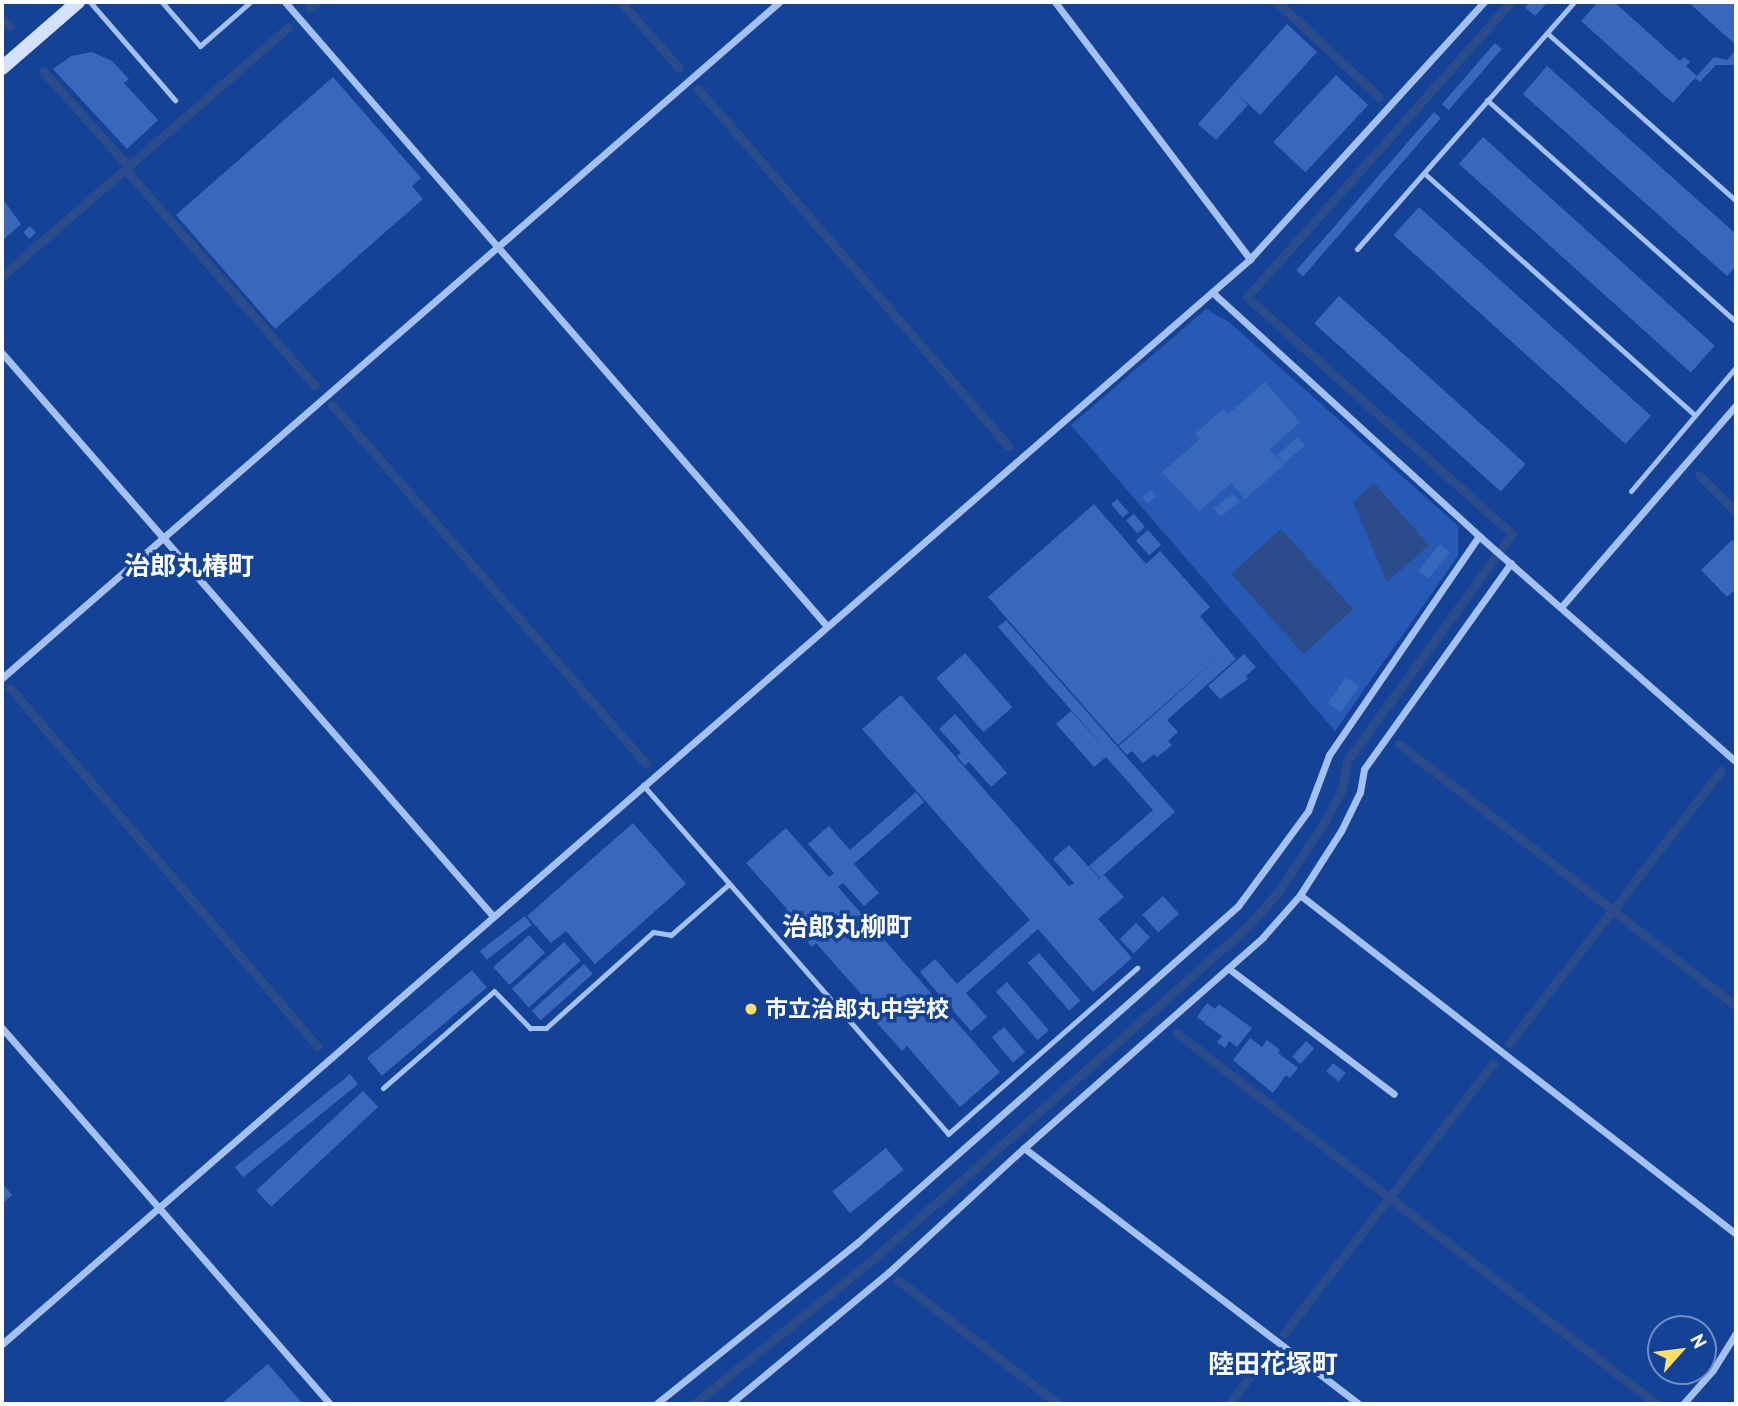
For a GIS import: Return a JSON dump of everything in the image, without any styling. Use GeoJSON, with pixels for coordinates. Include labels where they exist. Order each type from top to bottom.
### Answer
{"type":"FeatureCollection","features":[{"type":"Feature","properties":{"kind":"street"},"geometry":{"type":"LineString","coordinates":[[2,68],[78,2]]}},
{"type":"Feature","properties":{"kind":"street"},"geometry":{"type":"LineString","coordinates":[[285,2],[826,625]]}},
{"type":"Feature","properties":{"kind":"street"},"geometry":{"type":"LineString","coordinates":[[2,678],[779,2]]}},
{"type":"Feature","properties":{"kind":"street"},"geometry":{"type":"LineString","coordinates":[[1055,2],[1250,259]]}},
{"type":"Feature","properties":{"kind":"street"},"geometry":{"type":"LineString","coordinates":[[2,1344],[1250,259],[1484,2]]}},
{"type":"Feature","properties":{"kind":"street"},"geometry":{"type":"LineString","coordinates":[[1212,292],[1490,546],[1562,606],[1736,762]]}},
{"type":"Feature","properties":{"kind":"street"},"geometry":{"type":"LineString","coordinates":[[2,353],[493,916]]}},
{"type":"Feature","properties":{"kind":"street"},"geometry":{"type":"LineString","coordinates":[[1562,606],[1736,405]]}},
{"type":"Feature","properties":{"kind":"street"},"geometry":{"type":"LineString","coordinates":[[656,1404],[858,1242],[1238,906],[1308,811],[1329,755],[1479,536]]}},
{"type":"Feature","properties":{"kind":"street"},"geometry":{"type":"LineString","coordinates":[[730,1404],[889,1272],[1024,1147],[1263,937],[1300,895],[1341,831],[1360,792],[1364,769],[1508,561]]}},
{"type":"Feature","properties":{"kind":"street"},"geometry":{"type":"LineString","coordinates":[[1300,895],[1736,1234]]}},
{"type":"Feature","properties":{"kind":"street"},"geometry":{"type":"LineString","coordinates":[[1228,968],[1394,1094]]}},
{"type":"Feature","properties":{"kind":"street"},"geometry":{"type":"LineString","coordinates":[[2,1028],[330,1404]]}},
{"type":"Feature","properties":{"kind":"street"},"geometry":{"type":"LineString","coordinates":[[1024,1147],[1359,1404]]}},
{"type":"Feature","properties":{"kind":"street"},"geometry":{"type":"LineString","coordinates":[[1683,1404],[1713,1370],[1736,1333]]}},
{"type":"Feature","properties":{"kind":"lane"},"geometry":{"type":"LineString","coordinates":[[90,2],[176,100]]}},
{"type":"Feature","properties":{"kind":"lane"},"geometry":{"type":"LineString","coordinates":[[162,2],[200,46],[250,2]]}},
{"type":"Feature","properties":{"kind":"lane"},"geometry":{"type":"LineString","coordinates":[[1357,249],[1574,2]]}},
{"type":"Feature","properties":{"kind":"lane"},"geometry":{"type":"LineString","coordinates":[[1547,33],[1736,201]]}},
{"type":"Feature","properties":{"kind":"lane"},"geometry":{"type":"LineString","coordinates":[[1487,100],[1736,322]]}},
{"type":"Feature","properties":{"kind":"lane"},"geometry":{"type":"LineString","coordinates":[[1424,173],[1695,415]]}},
{"type":"Feature","properties":{"kind":"lane"},"geometry":{"type":"LineString","coordinates":[[1631,491],[1736,367]]}},
{"type":"Feature","properties":{"kind":"lane"},"geometry":{"type":"LineString","coordinates":[[643,785],[948,1134],[1137,968]]}},
{"type":"Feature","properties":{"kind":"lane"},"geometry":{"type":"LineString","coordinates":[[383,1088],[494,991],[530,1028],[546,1028],[653,932],[671,936],[729,884]]}},
{"type":"Feature","properties":{"kind":"shaded area"},"geometry":{"type":"Polygon","coordinates":[[[1206,309],[1229,322],[1458,526],[1458,556],[1335,731],[1071,425],[1206,309]]]}},
{"type":"Feature","properties":{"kind":"shaded area"},"geometry":{"type":"Polygon","coordinates":[[[1374,483],[1429,545],[1387,582],[1353,502],[1374,483]]]}},
{"type":"Feature","properties":{"kind":"shaded area"},"geometry":{"type":"Polygon","coordinates":[[[1281,529],[1353,609],[1303,654],[1231,574],[1281,529]]]}},
{"type":"Feature","properties":{"kind":"building"},"geometry":{"type":"Polygon","coordinates":[[[1530,2],[1548,2],[1535,16],[1525,7],[1530,2]]]}},
{"type":"Feature","properties":{"kind":"building"},"geometry":{"type":"Polygon","coordinates":[[[1598,2],[1614,2],[1680,61],[1684,57],[1690,62],[1686,66],[1697,76],[1714,57],[1727,60],[1736,50],[1736,61],[1733,65],[1716,65],[1700,82],[1695,78],[1673,103],[1581,21],[1598,2]]]}},
{"type":"Feature","properties":{"kind":"building"},"geometry":{"type":"Polygon","coordinates":[[[1688,2],[1736,2],[1736,45],[1688,2]]]}},
{"type":"Feature","properties":{"kind":"building"},"geometry":{"type":"Polygon","coordinates":[[[1287,24],[1317,52],[1260,115],[1233,90],[1248,105],[1216,140],[1198,124],[1287,24]]]}},
{"type":"Feature","properties":{"kind":"building"},"geometry":{"type":"Polygon","coordinates":[[[1495,43],[1502,49],[1449,110],[1442,104],[1495,43]]]}},
{"type":"Feature","properties":{"kind":"building"},"geometry":{"type":"Polygon","coordinates":[[[92,52],[112,61],[129,79],[124,83],[158,120],[127,149],[53,69],[71,56],[92,52]]]}},
{"type":"Feature","properties":{"kind":"building"},"geometry":{"type":"Polygon","coordinates":[[[1547,66],[1736,234],[1736,266],[1727,276],[1523,94],[1547,66]]]}},
{"type":"Feature","properties":{"kind":"building"},"geometry":{"type":"Polygon","coordinates":[[[1336,75],[1368,105],[1305,172],[1273,142],[1336,75]]]}},
{"type":"Feature","properties":{"kind":"building"},"geometry":{"type":"Polygon","coordinates":[[[333,77],[421,178],[412,186],[423,199],[275,329],[176,215],[333,77]]]}},
{"type":"Feature","properties":{"kind":"building"},"geometry":{"type":"Polygon","coordinates":[[[1434,112],[1441,118],[1303,276],[1296,270],[1434,112]]]}},
{"type":"Feature","properties":{"kind":"building"},"geometry":{"type":"Polygon","coordinates":[[[1483,137],[1715,346],[1691,373],[1459,164],[1483,137]]]}},
{"type":"Feature","properties":{"kind":"building"},"geometry":{"type":"Polygon","coordinates":[[[2,198],[21,224],[2,241],[2,198]]]}},
{"type":"Feature","properties":{"kind":"building"},"geometry":{"type":"Polygon","coordinates":[[[1419,207],[1651,416],[1625,444],[1394,235],[1419,207]]]}},
{"type":"Feature","properties":{"kind":"building"},"geometry":{"type":"Polygon","coordinates":[[[30,226],[36,233],[29,239],[23,232],[30,226]]]}},
{"type":"Feature","properties":{"kind":"building"},"geometry":{"type":"Polygon","coordinates":[[[1339,296],[1526,464],[1501,491],[1314,323],[1339,296]]]}},
{"type":"Feature","properties":{"kind":"building"},"geometry":{"type":"Polygon","coordinates":[[[1265,382],[1300,422],[1270,449],[1284,465],[1245,499],[1231,483],[1199,511],[1162,472],[1200,439],[1195,434],[1223,409],[1228,414],[1265,382]]]}},
{"type":"Feature","properties":{"kind":"building"},"geometry":{"type":"Polygon","coordinates":[[[1298,437],[1305,445],[1284,464],[1277,455],[1298,437]]]}},
{"type":"Feature","properties":{"kind":"building"},"geometry":{"type":"Polygon","coordinates":[[[1151,490],[1156,496],[1148,503],[1143,497],[1151,490]]]}},
{"type":"Feature","properties":{"kind":"building"},"geometry":{"type":"Polygon","coordinates":[[[1233,493],[1240,502],[1220,517],[1213,508],[1233,493]]]}},
{"type":"Feature","properties":{"kind":"building"},"geometry":{"type":"Polygon","coordinates":[[[1117,499],[1129,513],[1123,518],[1111,504],[1117,499]]]}},
{"type":"Feature","properties":{"kind":"building"},"geometry":{"type":"Polygon","coordinates":[[[1094,504],[1146,564],[1160,551],[1210,607],[1200,616],[1236,659],[1167,720],[1178,732],[1168,741],[1172,745],[1157,757],[1154,754],[1143,763],[1132,751],[1127,755],[1119,746],[1224,652],[1118,745],[988,597],[1094,504]]]}},
{"type":"Feature","properties":{"kind":"building"},"geometry":{"type":"Polygon","coordinates":[[[1134,514],[1145,527],[1137,533],[1126,520],[1134,514]]]}},
{"type":"Feature","properties":{"kind":"building"},"geometry":{"type":"Polygon","coordinates":[[[1148,530],[1161,545],[1149,556],[1136,540],[1148,530]]]}},
{"type":"Feature","properties":{"kind":"building"},"geometry":{"type":"Polygon","coordinates":[[[1732,540],[1736,544],[1736,589],[1727,597],[1701,570],[1732,540]]]}},
{"type":"Feature","properties":{"kind":"building"},"geometry":{"type":"Polygon","coordinates":[[[1440,544],[1450,552],[1429,579],[1419,570],[1440,544]]]}},
{"type":"Feature","properties":{"kind":"building"},"geometry":{"type":"Polygon","coordinates":[[[1006,620],[1175,812],[1100,878],[1089,866],[1153,810],[1106,757],[1094,767],[1056,724],[1071,711],[1110,754],[998,627],[1006,620]]]}},
{"type":"Feature","properties":{"kind":"building"},"geometry":{"type":"Polygon","coordinates":[[[965,653],[1012,707],[984,732],[936,678],[965,653]]]}},
{"type":"Feature","properties":{"kind":"building"},"geometry":{"type":"Polygon","coordinates":[[[1244,654],[1256,667],[1246,676],[1248,679],[1220,699],[1208,686],[1244,654]]]}},
{"type":"Feature","properties":{"kind":"building"},"geometry":{"type":"Polygon","coordinates":[[[1346,677],[1359,686],[1341,712],[1328,703],[1346,677]]]}},
{"type":"Feature","properties":{"kind":"building"},"geometry":{"type":"Polygon","coordinates":[[[901,695],[1069,886],[1074,883],[1053,859],[1069,845],[1099,878],[1095,882],[1104,875],[1124,897],[1098,919],[1132,958],[1093,992],[1038,929],[966,993],[987,1017],[971,1031],[950,1007],[946,1010],[1000,1072],[960,1107],[907,1046],[902,1051],[871,1016],[877,1012],[816,943],[812,947],[782,913],[787,909],[746,863],[786,828],[829,877],[834,873],[808,844],[829,826],[850,850],[916,792],[924,802],[854,864],[879,893],[864,906],[843,883],[838,887],[938,1001],[942,998],[920,972],[935,959],[957,984],[1030,920],[862,729],[901,695]]]}},
{"type":"Feature","properties":{"kind":"building"},"geometry":{"type":"Polygon","coordinates":[[[955,714],[1007,773],[991,787],[969,762],[965,766],[957,756],[961,753],[939,729],[955,714]]]}},
{"type":"Feature","properties":{"kind":"building"},"geometry":{"type":"Polygon","coordinates":[[[633,823],[686,884],[595,964],[566,931],[551,943],[527,916],[633,823]]]}},
{"type":"Feature","properties":{"kind":"building"},"geometry":{"type":"Polygon","coordinates":[[[1163,896],[1179,914],[1158,933],[1142,915],[1163,896]]]}},
{"type":"Feature","properties":{"kind":"building"},"geometry":{"type":"Polygon","coordinates":[[[525,916],[532,925],[487,960],[480,951],[525,916]]]}},
{"type":"Feature","properties":{"kind":"building"},"geometry":{"type":"Polygon","coordinates":[[[1136,923],[1150,937],[1134,953],[1120,939],[1136,923]]]}},
{"type":"Feature","properties":{"kind":"building"},"geometry":{"type":"Polygon","coordinates":[[[529,935],[545,953],[509,985],[493,967],[529,935]]]}},
{"type":"Feature","properties":{"kind":"building"},"geometry":{"type":"Polygon","coordinates":[[[564,942],[581,961],[529,1007],[512,989],[564,942]]]}},
{"type":"Feature","properties":{"kind":"building"},"geometry":{"type":"Polygon","coordinates":[[[1039,953],[1080,1001],[1069,1010],[1028,963],[1039,953]]]}},
{"type":"Feature","properties":{"kind":"building"},"geometry":{"type":"Polygon","coordinates":[[[584,964],[593,974],[541,1021],[532,1011],[584,964]]]}},
{"type":"Feature","properties":{"kind":"building"},"geometry":{"type":"Polygon","coordinates":[[[472,970],[487,988],[382,1076],[367,1058],[472,970]]]}},
{"type":"Feature","properties":{"kind":"building"},"geometry":{"type":"Polygon","coordinates":[[[1007,982],[1049,1030],[1038,1040],[996,992],[1007,982]]]}},
{"type":"Feature","properties":{"kind":"building"},"geometry":{"type":"Polygon","coordinates":[[[1207,1003],[1215,1009],[1219,1004],[1252,1028],[1237,1047],[1229,1041],[1225,1048],[1217,1042],[1222,1036],[1204,1023],[1210,1014],[1204,1022],[1197,1017],[1207,1003]]]}},
{"type":"Feature","properties":{"kind":"building"},"geometry":{"type":"Polygon","coordinates":[[[1004,1027],[1025,1052],[1013,1063],[992,1037],[1004,1027]]]}},
{"type":"Feature","properties":{"kind":"building"},"geometry":{"type":"Polygon","coordinates":[[[1250,1038],[1262,1047],[1267,1040],[1280,1050],[1278,1053],[1298,1068],[1290,1078],[1286,1075],[1273,1093],[1233,1060],[1250,1038]]]}},
{"type":"Feature","properties":{"kind":"building"},"geometry":{"type":"Polygon","coordinates":[[[1306,1041],[1314,1048],[1301,1064],[1292,1057],[1306,1041]]]}},
{"type":"Feature","properties":{"kind":"building"},"geometry":{"type":"Polygon","coordinates":[[[1333,1063],[1346,1073],[1339,1082],[1326,1072],[1333,1063]]]}},
{"type":"Feature","properties":{"kind":"building"},"geometry":{"type":"Polygon","coordinates":[[[350,1074],[358,1084],[243,1177],[235,1167],[350,1074]]]}},
{"type":"Feature","properties":{"kind":"building"},"geometry":{"type":"Polygon","coordinates":[[[363,1091],[378,1107],[271,1207],[256,1191],[363,1091]]]}},
{"type":"Feature","properties":{"kind":"building"},"geometry":{"type":"Polygon","coordinates":[[[886,1148],[904,1170],[850,1213],[832,1191],[886,1148]]]}},
{"type":"Feature","properties":{"kind":"building"},"geometry":{"type":"Polygon","coordinates":[[[2,1183],[12,1195],[2,1204],[2,1183]]]}},
{"type":"Feature","properties":{"kind":"building"},"geometry":{"type":"Polygon","coordinates":[[[268,1364],[303,1404],[221,1404],[268,1364]]]}},
{"type":"Feature","properties":{"kind":"waterway"},"geometry":{"type":"LineString","coordinates":[[309,8],[317,2]]}},
{"type":"Feature","properties":{"kind":"waterway"},"geometry":{"type":"LineString","coordinates":[[621,2],[679,68]]}},
{"type":"Feature","properties":{"kind":"waterway"},"geometry":{"type":"LineString","coordinates":[[1277,2],[1379,97]]}},
{"type":"Feature","properties":{"kind":"waterway"},"geometry":{"type":"LineString","coordinates":[[694,1404],[873,1259],[1249,925],[1278,892],[1325,821],[1342,789],[1347,761],[1512,534],[1247,297],[1511,2]]}},
{"type":"Feature","properties":{"kind":"waterway"},"geometry":{"type":"LineString","coordinates":[[2,19],[9,26]]}},
{"type":"Feature","properties":{"kind":"waterway"},"geometry":{"type":"LineString","coordinates":[[2,276],[288,27]]}},
{"type":"Feature","properties":{"kind":"waterway"},"geometry":{"type":"LineString","coordinates":[[43,71],[128,166]]}},
{"type":"Feature","properties":{"kind":"waterway"},"geometry":{"type":"LineString","coordinates":[[698,89],[1008,446]]}},
{"type":"Feature","properties":{"kind":"waterway"},"geometry":{"type":"LineString","coordinates":[[125,169],[314,385]]}},
{"type":"Feature","properties":{"kind":"waterway"},"geometry":{"type":"LineString","coordinates":[[332,405],[645,763]]}},
{"type":"Feature","properties":{"kind":"waterway"},"geometry":{"type":"LineString","coordinates":[[1699,475],[1736,512]]}},
{"type":"Feature","properties":{"kind":"waterway"},"geometry":{"type":"LineString","coordinates":[[10,688],[317,1046]]}},
{"type":"Feature","properties":{"kind":"waterway"},"geometry":{"type":"LineString","coordinates":[[1399,744],[1736,1006]]}},
{"type":"Feature","properties":{"kind":"waterway"},"geometry":{"type":"LineString","coordinates":[[1509,1043],[1721,771]]}},
{"type":"Feature","properties":{"kind":"waterway"},"geometry":{"type":"LineString","coordinates":[[1177,1033],[1656,1404]]}},
{"type":"Feature","properties":{"kind":"waterway"},"geometry":{"type":"LineString","coordinates":[[1284,1333],[1493,1064]]}},
{"type":"Feature","properties":{"kind":"waterway"},"geometry":{"type":"LineString","coordinates":[[898,1280],[1058,1404]]}},
{"type":"Feature","properties":{"kind":"waterway"},"geometry":{"type":"LineString","coordinates":[[1229,1404],[1268,1353]]}},
{"type":"Feature","properties":{"kind":"place","name":"市立治郎丸中学校"},"geometry":{"type":"Point","coordinates":[751,1009]}},
{"type":"Feature","properties":{"kind":"district","name":"治郎丸椿町"},"geometry":{"type":"Point","coordinates":[189,566]}},
{"type":"Feature","properties":{"kind":"district","name":"治郎丸柳町"},"geometry":{"type":"Point","coordinates":[847,927]}},
{"type":"Feature","properties":{"kind":"district","name":"陸田花塚町"},"geometry":{"type":"Point","coordinates":[1273,1364]}}]}
